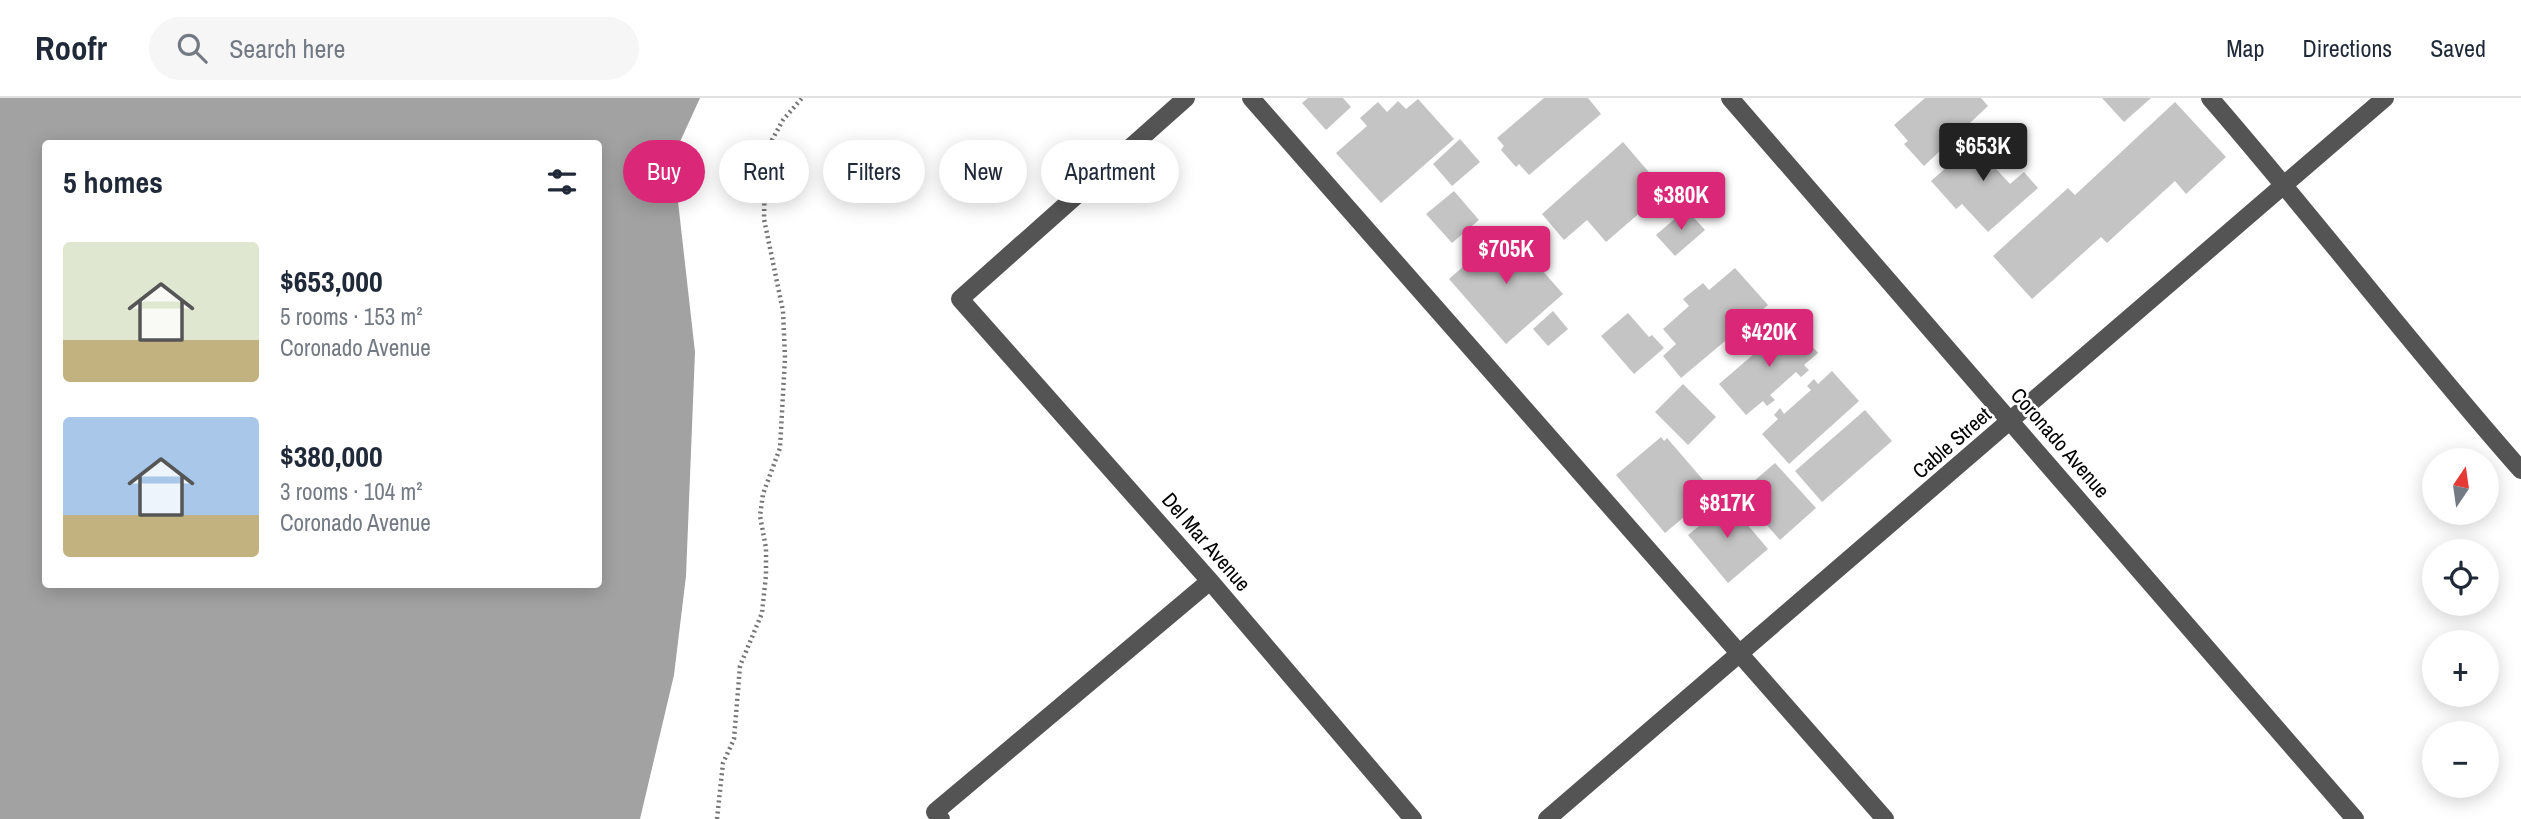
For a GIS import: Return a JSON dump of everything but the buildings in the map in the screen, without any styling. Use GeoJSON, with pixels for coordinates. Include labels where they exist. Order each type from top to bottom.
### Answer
{"type":"FeatureCollection","features":[{"type":"Feature","properties":{"kind":"street","name":"Del Mar Avenue"},"geometry":{"type":"LineString","coordinates":[[1186,98],[960,299],[1210,581],[1413,819]]}},
{"type":"Feature","properties":{"kind":"street"},"geometry":{"type":"LineString","coordinates":[[1251,98],[1885,819]]}},
{"type":"Feature","properties":{"kind":"street","name":"Coronado Avenue"},"geometry":{"type":"LineString","coordinates":[[1730,98],[2355,819]]}},
{"type":"Feature","properties":{"kind":"street"},"geometry":{"type":"LineString","coordinates":[[2210,98],[2285,184],[2474,417],[2521,470]]}},
{"type":"Feature","properties":{"kind":"street","name":"Cable Street"},"geometry":{"type":"LineString","coordinates":[[1547,819],[2012,422],[2385,98]]}},
{"type":"Feature","properties":{"kind":"street"},"geometry":{"type":"LineString","coordinates":[[941,819],[935,812],[1210,581]]}},
{"type":"Feature","properties":{"kind":"path"},"geometry":{"type":"LineString","coordinates":[[717,819],[723,763],[734,739],[740,666],[762,613],[766,548],[760,516],[763,494],[780,448],[785,358],[783,311],[764,219],[765,168],[772,141],[783,120],[802,98]]}},
{"type":"Feature","properties":{"kind":"shaded area"},"geometry":{"type":"Polygon","coordinates":[[[0,98],[700,98],[681,140],[623,140],[623,203],[678,203],[695,352],[686,576],[674,675],[640,819],[0,819],[0,98]]]}}]}
